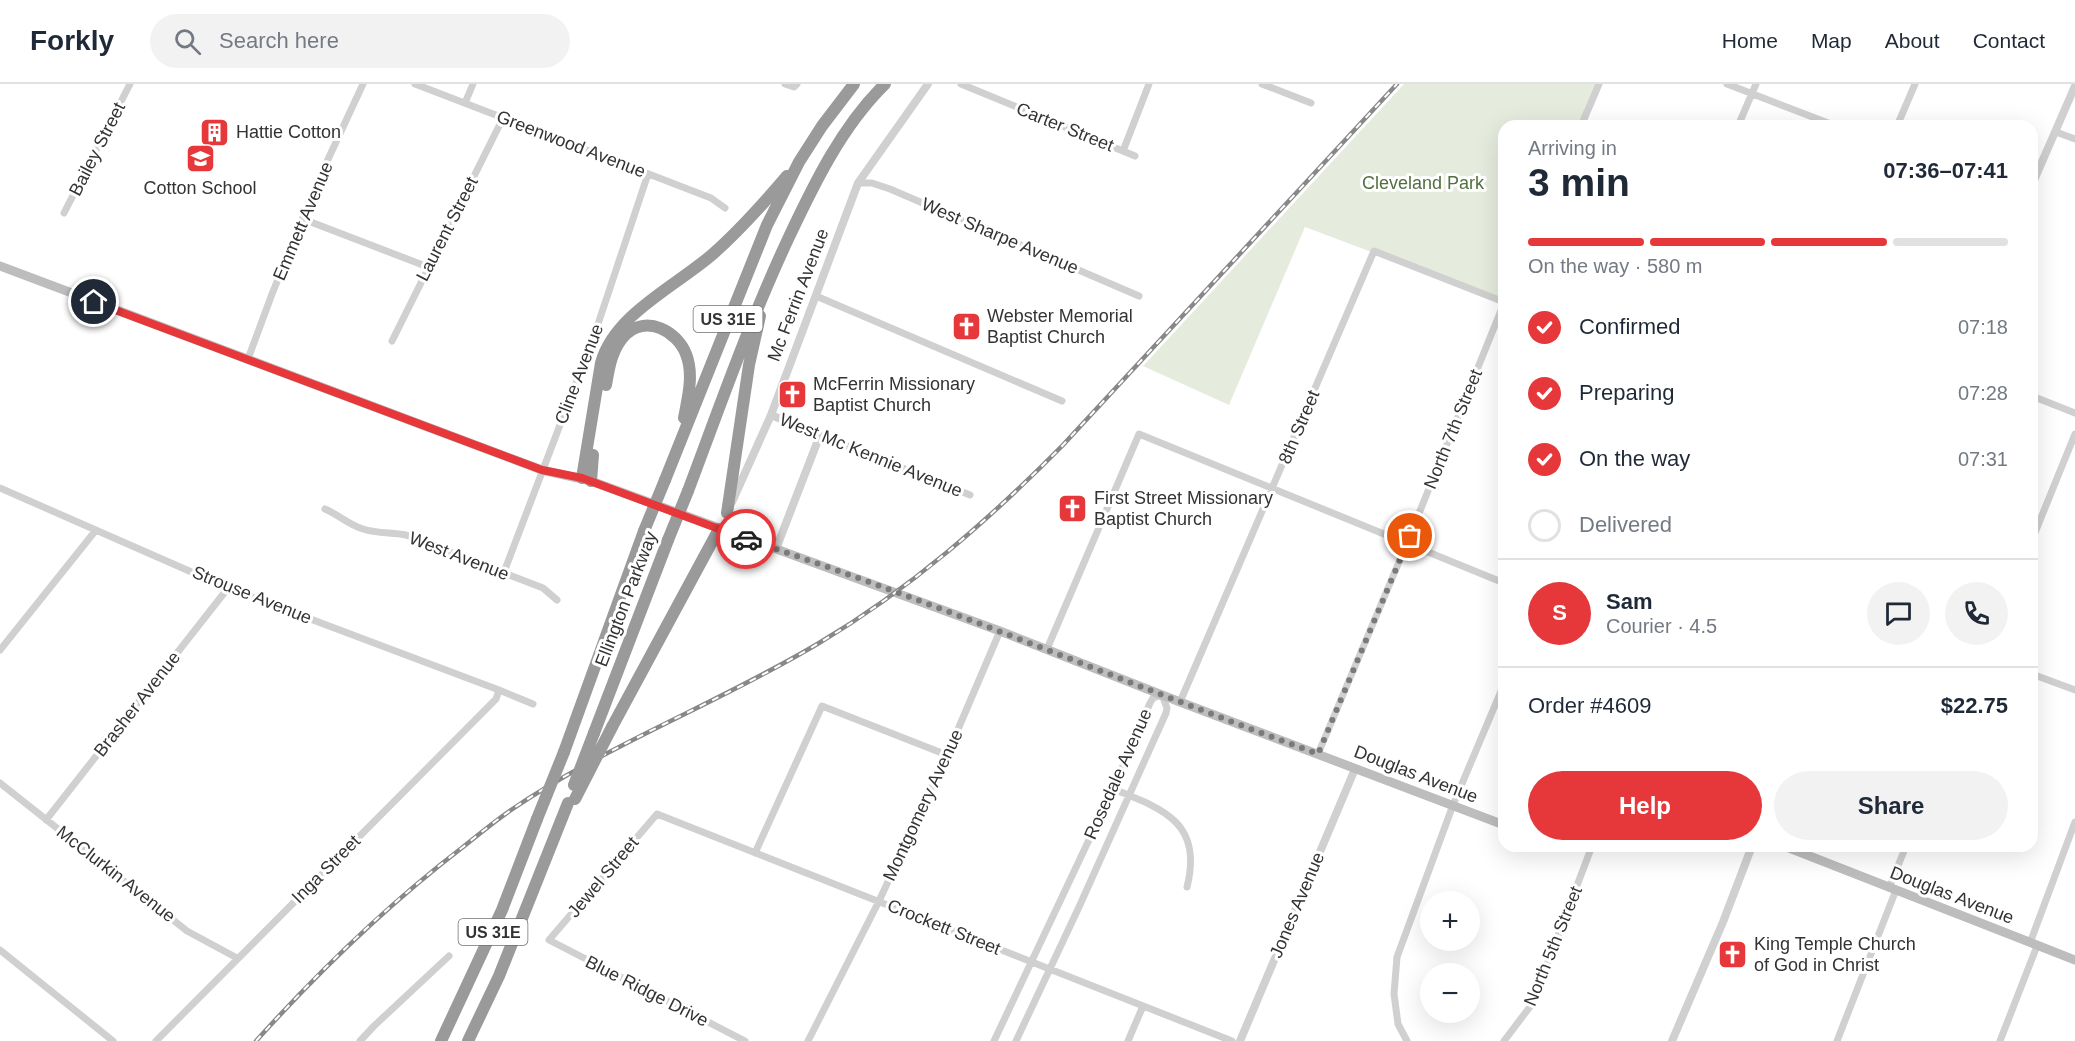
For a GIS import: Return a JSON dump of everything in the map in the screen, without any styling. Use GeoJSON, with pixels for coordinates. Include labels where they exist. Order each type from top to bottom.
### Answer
{"type":"FeatureCollection","features":[{"type":"Feature","properties":{"kind":"highway","name":"Ellington Parkway"},"geometry":{"type":"LineString","coordinates":[[441,1041],[502,910],[564,752],[644,531],[767,225],[799,162],[822,126],[854,84]]}},
{"type":"Feature","properties":{"kind":"highway","name":"Ellington Parkway"},"geometry":{"type":"LineString","coordinates":[[571,801],[594,734],[766,285],[809,193],[849,129],[885,84]]}},
{"type":"Feature","properties":{"kind":"highway"},"geometry":{"type":"LineString","coordinates":[[587,480],[603,353],[634,314],[714,253],[759,208],[799,162]]}},
{"type":"Feature","properties":{"kind":"highway"},"geometry":{"type":"LineString","coordinates":[[727,513],[750,365],[766,285]]}},
{"type":"Feature","properties":{"kind":"highway"},"geometry":{"type":"LineString","coordinates":[[587,480],[609,363],[627,334],[638,327],[662,328],[672,333],[681,342],[687,355],[689,392],[674,458]]}},
{"type":"Feature","properties":{"kind":"highway"},"geometry":{"type":"LineString","coordinates":[[571,801],[719,529]]}},
{"type":"Feature","properties":{"kind":"highway","name":"US 31E"},"geometry":{"type":"LineString","coordinates":[[468,1041],[499,976],[571,801]]}},
{"type":"Feature","properties":{"kind":"main road","name":"Douglas Avenue"},"geometry":{"type":"LineString","coordinates":[[0,266],[542,470],[587,480],[1000,631],[1498,823]]}},
{"type":"Feature","properties":{"kind":"main road","name":"Mc Ferrin Avenue"},"geometry":{"type":"LineString","coordinates":[[719,529],[727,513]]}},
{"type":"Feature","properties":{"kind":"main road","name":"Douglas Avenue"},"geometry":{"type":"LineString","coordinates":[[1799,852],[2075,960]]}},
{"type":"Feature","properties":{"kind":"street","name":"Bailey Street"},"geometry":{"type":"LineString","coordinates":[[64,213],[130,84]]}},
{"type":"Feature","properties":{"kind":"street","name":"Emmett Avenue"},"geometry":{"type":"LineString","coordinates":[[248,360],[303,219],[363,84]]}},
{"type":"Feature","properties":{"kind":"street","name":"Greenwood Avenue"},"geometry":{"type":"LineString","coordinates":[[415,84],[711,198],[724,208]]}},
{"type":"Feature","properties":{"kind":"street"},"geometry":{"type":"LineString","coordinates":[[465,103],[473,84]]}},
{"type":"Feature","properties":{"kind":"street"},"geometry":{"type":"LineString","coordinates":[[785,84],[794,87],[797,84]]}},
{"type":"Feature","properties":{"kind":"street","name":"Mc Ferrin Avenue"},"geometry":{"type":"LineString","coordinates":[[727,513],[771,415],[858,183],[928,84]]}},
{"type":"Feature","properties":{"kind":"street","name":"Carter Street"},"geometry":{"type":"LineString","coordinates":[[961,84],[1135,156]]}},
{"type":"Feature","properties":{"kind":"street"},"geometry":{"type":"LineString","coordinates":[[1123,151],[1149,84]]}},
{"type":"Feature","properties":{"kind":"street"},"geometry":{"type":"LineString","coordinates":[[1262,84],[1311,103]]}},
{"type":"Feature","properties":{"kind":"street"},"geometry":{"type":"LineString","coordinates":[[1584,120],[1599,84]]}},
{"type":"Feature","properties":{"kind":"street"},"geometry":{"type":"LineString","coordinates":[[1727,84],[1821,120]]}},
{"type":"Feature","properties":{"kind":"street"},"geometry":{"type":"LineString","coordinates":[[1741,120],[1756,84]]}},
{"type":"Feature","properties":{"kind":"street"},"geometry":{"type":"LineString","coordinates":[[1900,120],[1915,84]]}},
{"type":"Feature","properties":{"kind":"street"},"geometry":{"type":"LineString","coordinates":[[2038,172],[2075,86]]}},
{"type":"Feature","properties":{"kind":"street","name":"Laurent Street"},"geometry":{"type":"LineString","coordinates":[[392,341],[503,118]]}},
{"type":"Feature","properties":{"kind":"street"},"geometry":{"type":"LineString","coordinates":[[2056,132],[2075,139]]}},
{"type":"Feature","properties":{"kind":"street","name":"Cline Avenue"},"geometry":{"type":"LineString","coordinates":[[504,572],[595,333],[648,174]]}},
{"type":"Feature","properties":{"kind":"street","name":"West Sharpe Avenue"},"geometry":{"type":"LineString","coordinates":[[858,183],[872,183],[890,189],[1140,296]]}},
{"type":"Feature","properties":{"kind":"street"},"geometry":{"type":"LineString","coordinates":[[303,219],[428,267]]}},
{"type":"Feature","properties":{"kind":"street","name":"8th Street"},"geometry":{"type":"LineString","coordinates":[[1180,702],[1374,251],[1498,300]]}},
{"type":"Feature","properties":{"kind":"street"},"geometry":{"type":"LineString","coordinates":[[816,296],[1062,401]]}},
{"type":"Feature","properties":{"kind":"street","name":"North 7th Street"},"geometry":{"type":"LineString","coordinates":[[1318,754],[1407,543],[1498,317]]}},
{"type":"Feature","properties":{"kind":"street"},"geometry":{"type":"LineString","coordinates":[[2038,398],[2075,412]]}},
{"type":"Feature","properties":{"kind":"street","name":"West Mc Kennie Avenue"},"geometry":{"type":"LineString","coordinates":[[771,415],[970,495]]}},
{"type":"Feature","properties":{"kind":"street"},"geometry":{"type":"LineString","coordinates":[[1047,649],[1139,434],[1498,581]]}},
{"type":"Feature","properties":{"kind":"street"},"geometry":{"type":"LineString","coordinates":[[2038,525],[2075,434]]}},
{"type":"Feature","properties":{"kind":"street"},"geometry":{"type":"LineString","coordinates":[[776,549],[820,435]]}},
{"type":"Feature","properties":{"kind":"street","name":"Strouse Avenue"},"geometry":{"type":"LineString","coordinates":[[0,488],[228,588],[533,704]]}},
{"type":"Feature","properties":{"kind":"street","name":"West Avenue"},"geometry":{"type":"LineString","coordinates":[[325,509],[363,529],[379,534],[395,532],[406,535],[504,572],[543,588],[557,600]]}},
{"type":"Feature","properties":{"kind":"street"},"geometry":{"type":"LineString","coordinates":[[0,650],[96,530]]}},
{"type":"Feature","properties":{"kind":"street","name":"Brasher Avenue"},"geometry":{"type":"LineString","coordinates":[[46,820],[228,588]]}},
{"type":"Feature","properties":{"kind":"street","name":"Montgomery Avenue"},"geometry":{"type":"LineString","coordinates":[[808,1041],[879,901],[947,755],[1000,631]]}},
{"type":"Feature","properties":{"kind":"street"},"geometry":{"type":"LineString","coordinates":[[2038,676],[2075,690]]}},
{"type":"Feature","properties":{"kind":"street","name":"Inga Street"},"geometry":{"type":"LineString","coordinates":[[156,1041],[496,699],[499,690]]}},
{"type":"Feature","properties":{"kind":"street","name":"Rosedale Avenue"},"geometry":{"type":"LineString","coordinates":[[994,1041],[1113,789],[1150,702],[1153,698],[1162,695],[1167,708],[1166,713],[1016,1041]]}},
{"type":"Feature","properties":{"kind":"street"},"geometry":{"type":"LineString","coordinates":[[1407,1041],[1398,1024],[1394,994],[1397,957],[1453,805],[1498,698]]}},
{"type":"Feature","properties":{"kind":"street"},"geometry":{"type":"LineString","coordinates":[[755,853],[822,706],[947,755]]}},
{"type":"Feature","properties":{"kind":"street","name":"Jones Avenue"},"geometry":{"type":"LineString","coordinates":[[1240,1041],[1355,769]]}},
{"type":"Feature","properties":{"kind":"street","name":"McClurkin Avenue"},"geometry":{"type":"LineString","coordinates":[[0,783],[187,931],[237,957]]}},
{"type":"Feature","properties":{"kind":"street"},"geometry":{"type":"LineString","coordinates":[[1113,789],[1169,815],[1182,829],[1188,842],[1192,861],[1187,887]]}},
{"type":"Feature","properties":{"kind":"street","name":"Crockett Street"},"geometry":{"type":"LineString","coordinates":[[657,814],[1232,1041]]}},
{"type":"Feature","properties":{"kind":"street","name":"Jewel Street"},"geometry":{"type":"LineString","coordinates":[[549,940],[657,814]]}},
{"type":"Feature","properties":{"kind":"street"},"geometry":{"type":"LineString","coordinates":[[2000,1041],[2075,822]]}},
{"type":"Feature","properties":{"kind":"street","name":"North 5th Street"},"geometry":{"type":"LineString","coordinates":[[1504,1041],[1532,1004],[1590,852]]}},
{"type":"Feature","properties":{"kind":"street"},"geometry":{"type":"LineString","coordinates":[[1672,1041],[1727,912],[1750,852]]}},
{"type":"Feature","properties":{"kind":"street"},"geometry":{"type":"LineString","coordinates":[[1837,1041],[1904,852]]}},
{"type":"Feature","properties":{"kind":"street","name":"Blue Ridge Drive"},"geometry":{"type":"LineString","coordinates":[[549,940],[745,1041]]}},
{"type":"Feature","properties":{"kind":"street"},"geometry":{"type":"LineString","coordinates":[[0,951],[111,1040]]}},
{"type":"Feature","properties":{"kind":"street"},"geometry":{"type":"LineString","coordinates":[[360,1041],[449,956]]}},
{"type":"Feature","properties":{"kind":"street"},"geometry":{"type":"LineString","coordinates":[[1128,1041],[1143,1006]]}},
{"type":"Feature","properties":{"kind":"green space","name":"Cleveland Park"},"geometry":{"type":"Polygon","coordinates":[[[1404,84],[1599,84],[1584,120],[1498,120],[1498,300],[1305,227],[1229,405],[1143,366],[1404,84]]]}},
{"type":"Feature","properties":{"kind":"railway"},"geometry":{"type":"LineString","coordinates":[[256,1041],[305,989],[381,915],[505,814],[586,764],[781,665],[819,643],[885,600],[947,552],[1063,445],[1397,84]]}},
{"type":"Feature","properties":{"kind":"way so far"},"geometry":{"type":"LineString","coordinates":[[746,539],[1000,631],[1318,754],[1410,536]]}},
{"type":"Feature","properties":{"kind":"place","name":"Hattie Cotton"},"geometry":{"type":"Point","coordinates":[215,132]}},
{"type":"Feature","properties":{"kind":"place","name":"Cotton School"},"geometry":{"type":"Point","coordinates":[200,159]}},
{"type":"Feature","properties":{"kind":"place","name":"Webster Memorial Baptist Church"},"geometry":{"type":"Point","coordinates":[966,326]}},
{"type":"Feature","properties":{"kind":"place","name":"McFerrin Missionary Baptist Church"},"geometry":{"type":"Point","coordinates":[792,394]}},
{"type":"Feature","properties":{"kind":"place","name":"First Street Missionary Baptist Church"},"geometry":{"type":"Point","coordinates":[1073,508]}},
{"type":"Feature","properties":{"kind":"place","name":"King Temple Church of God in Christ"},"geometry":{"type":"Point","coordinates":[1733,954]}},
{"type":"Feature","properties":{"kind":"route"},"geometry":{"type":"LineString","coordinates":[[94,302],[542,470],[582,478],[746,539]]}}]}
